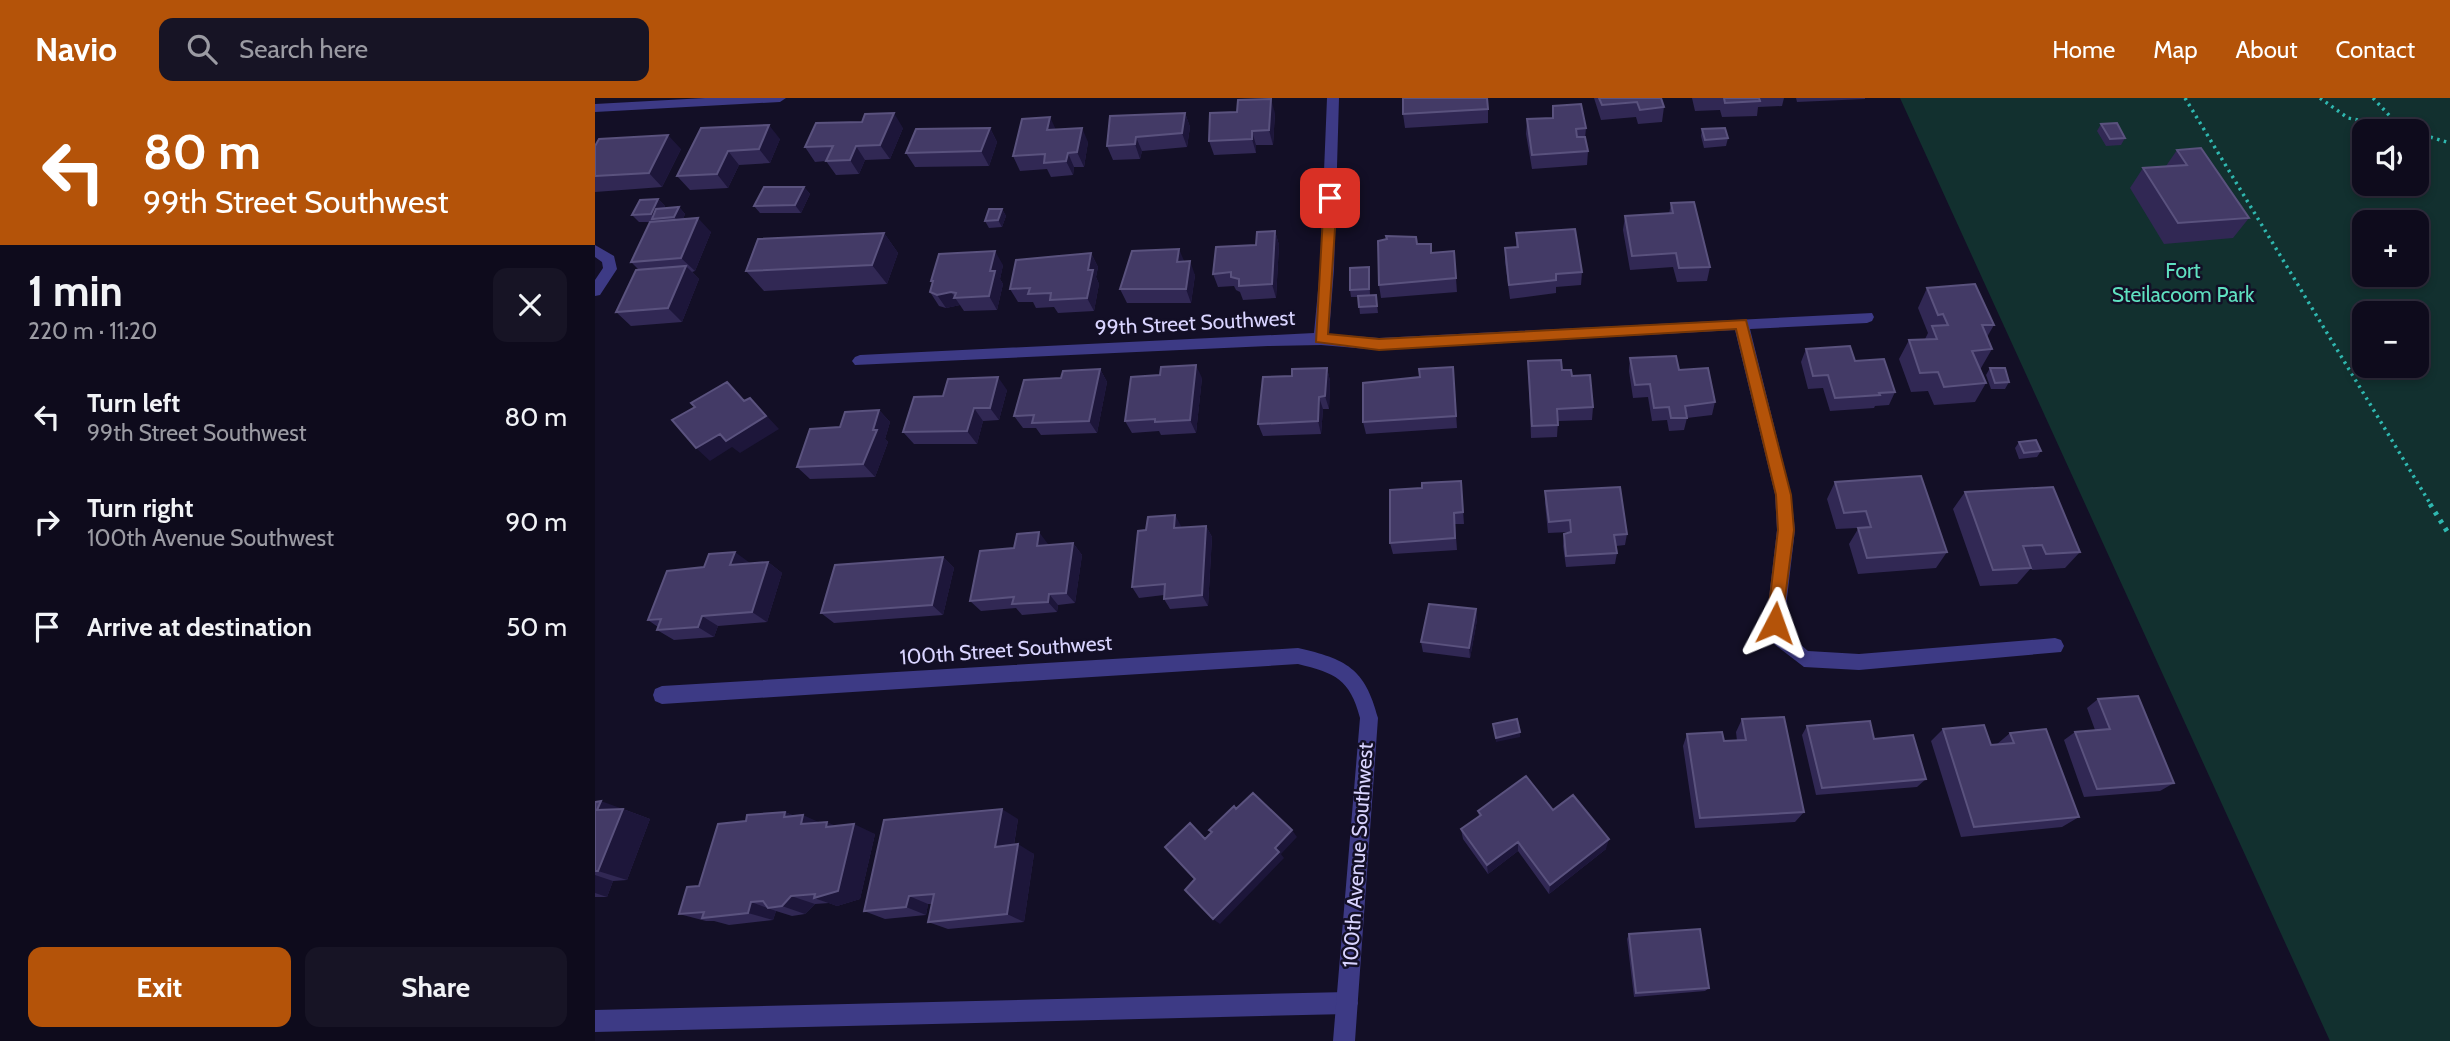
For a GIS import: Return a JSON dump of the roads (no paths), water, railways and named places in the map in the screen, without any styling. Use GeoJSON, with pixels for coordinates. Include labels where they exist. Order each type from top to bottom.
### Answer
{"type":"FeatureCollection","features":[{"type":"Feature","properties":{"kind":"street"},"geometry":{"type":"LineString","coordinates":[[595,108],[780,98]]}},
{"type":"Feature","properties":{"kind":"street"},"geometry":{"type":"LineString","coordinates":[[1321,339],[1327,269],[1333,98]]}},
{"type":"Feature","properties":{"kind":"street"},"geometry":{"type":"LineString","coordinates":[[595,250],[609,260],[610,269],[595,291]]}},
{"type":"Feature","properties":{"kind":"street","name":"99th Street Southwest"},"geometry":{"type":"LineString","coordinates":[[860,361],[1321,339],[1379,344],[1867,317]]}},
{"type":"Feature","properties":{"kind":"street"},"geometry":{"type":"LineString","coordinates":[[1741,324],[1783,495],[1786,530],[1775,623],[1780,638],[1789,648],[1804,659],[1859,662],[2055,646]]}},
{"type":"Feature","properties":{"kind":"street","name":"100th Street Southwest"},"geometry":{"type":"LineString","coordinates":[[662,695],[1298,656],[1328,663],[1350,674]]}},
{"type":"Feature","properties":{"kind":"street","name":"100th Avenue Southwest"},"geometry":{"type":"LineString","coordinates":[[1345,1041],[1369,718],[1364,692],[1350,674]]}},
{"type":"Feature","properties":{"kind":"street"},"geometry":{"type":"LineString","coordinates":[[595,1021],[1347,1003]]}},
{"type":"Feature","properties":{"kind":"park label","name":"Fort Steilacoom Park"},"geometry":{"type":"Point","coordinates":[2183,283]}}]}
